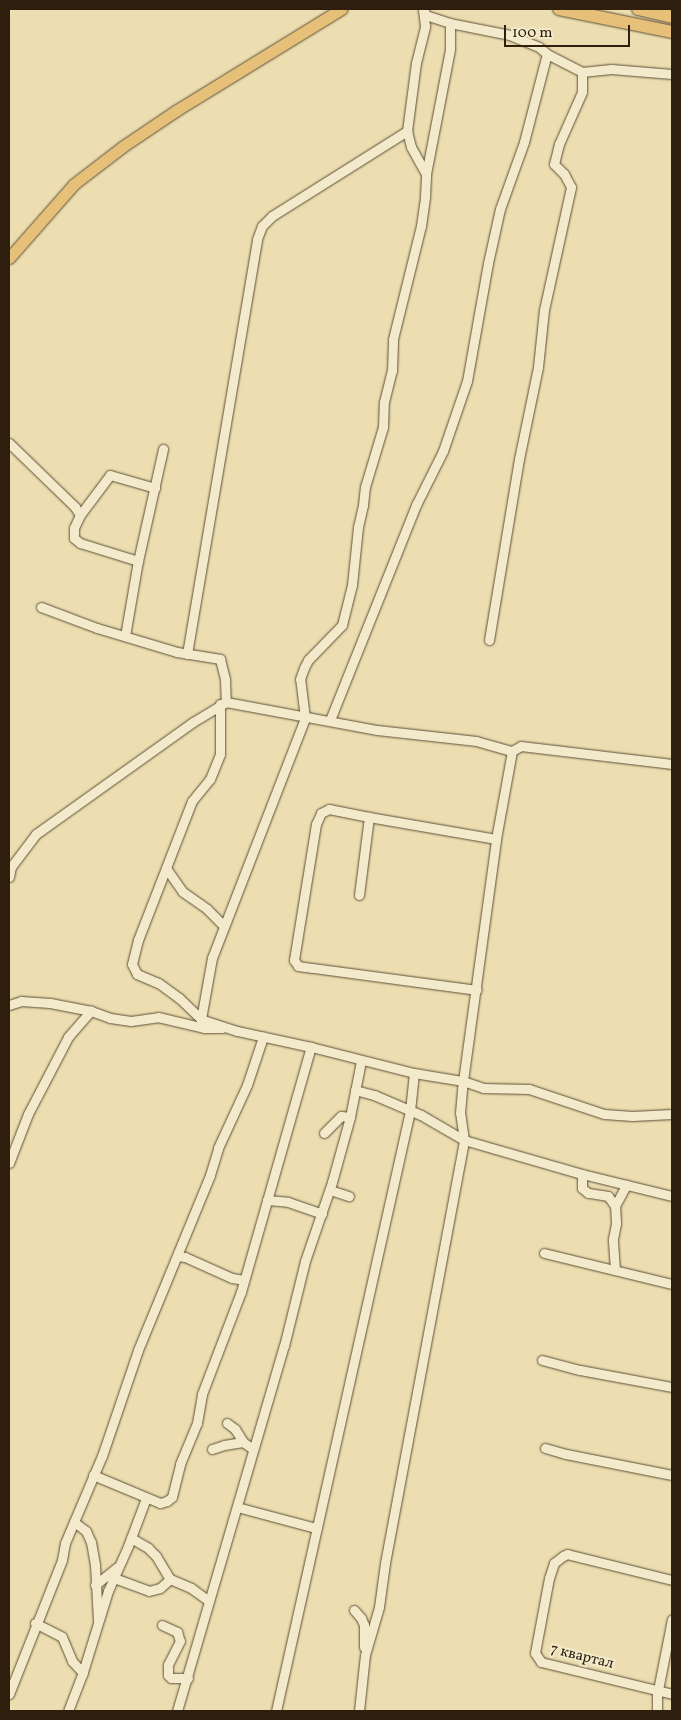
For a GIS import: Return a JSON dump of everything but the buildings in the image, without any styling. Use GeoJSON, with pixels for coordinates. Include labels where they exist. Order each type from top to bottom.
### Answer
{"type":"FeatureCollection","features":[{"type":"Feature","properties":{"kind":"highway"},"geometry":{"type":"LineString","coordinates":[[559,9],[672,32]]}},
{"type":"Feature","properties":{"kind":"highway"},"geometry":{"type":"LineString","coordinates":[[638,9],[672,17]]}},
{"type":"Feature","properties":{"kind":"main road"},"geometry":{"type":"LineString","coordinates":[[9,258],[74,184],[122,147],[336,10]]}},
{"type":"Feature","properties":{"kind":"street"},"geometry":{"type":"LineString","coordinates":[[423,9],[426,15],[450,23],[510,35],[539,47],[547,54],[582,72],[611,69],[672,74]]}},
{"type":"Feature","properties":{"kind":"street"},"geometry":{"type":"LineString","coordinates":[[423,9],[426,26],[416,63],[407,131],[410,147],[426,174]]}},
{"type":"Feature","properties":{"kind":"street"},"geometry":{"type":"LineString","coordinates":[[201,1019],[212,958],[305,718],[300,679],[308,660],[342,625],[352,585],[358,527],[365,488],[383,427],[384,402],[392,371],[394,340],[421,226],[426,174],[450,49],[450,23]]}},
{"type":"Feature","properties":{"kind":"street"},"geometry":{"type":"LineString","coordinates":[[330,720],[416,505],[443,451],[467,381],[488,262],[500,209],[524,142],[547,54]]}},
{"type":"Feature","properties":{"kind":"street"},"geometry":{"type":"LineString","coordinates":[[489,640],[519,459],[538,367],[544,310],[571,187],[564,174],[554,164],[559,144],[582,92],[582,72]]}},
{"type":"Feature","properties":{"kind":"street"},"geometry":{"type":"LineString","coordinates":[[187,654],[255,249],[262,226],[272,216],[407,131]]}},
{"type":"Feature","properties":{"kind":"street"},"geometry":{"type":"LineString","coordinates":[[9,444],[70,500],[80,515]]}},
{"type":"Feature","properties":{"kind":"street"},"geometry":{"type":"LineString","coordinates":[[125,636],[138,561],[163,449]]}},
{"type":"Feature","properties":{"kind":"street"},"geometry":{"type":"LineString","coordinates":[[138,561],[80,543],[74,538],[74,528],[80,515],[110,475],[155,488]]}},
{"type":"Feature","properties":{"kind":"street"},"geometry":{"type":"LineString","coordinates":[[41,607],[125,636],[187,654],[220,659],[225,679],[220,754],[210,779],[192,801],[138,940],[132,964],[137,974],[158,983],[179,998],[201,1019],[228,1028],[414,1073],[463,1080],[483,1088],[529,1089],[604,1114],[632,1116],[672,1114]]}},
{"type":"Feature","properties":{"kind":"street"},"geometry":{"type":"LineString","coordinates":[[9,877],[10,867],[36,834],[223,703],[305,718],[330,720],[377,730],[476,741],[512,751],[521,746],[672,764]]}},
{"type":"Feature","properties":{"kind":"street"},"geometry":{"type":"LineString","coordinates":[[359,1711],[365,1655],[375,1620],[464,1140],[460,1113],[463,1080],[477,990],[496,839],[512,751]]}},
{"type":"Feature","properties":{"kind":"street"},"geometry":{"type":"LineString","coordinates":[[477,990],[298,966],[294,960],[316,824],[321,813],[328,809],[496,839]]}},
{"type":"Feature","properties":{"kind":"street"},"geometry":{"type":"LineString","coordinates":[[359,895],[369,817]]}},
{"type":"Feature","properties":{"kind":"street"},"geometry":{"type":"LineString","coordinates":[[166,868],[183,892],[207,909],[224,926]]}},
{"type":"Feature","properties":{"kind":"street"},"geometry":{"type":"LineString","coordinates":[[9,1005],[21,1001],[50,1003],[124,1020],[158,1017],[204,1028],[228,1028]]}},
{"type":"Feature","properties":{"kind":"street"},"geometry":{"type":"LineString","coordinates":[[9,1163],[28,1114],[68,1037],[91,1011]]}},
{"type":"Feature","properties":{"kind":"street"},"geometry":{"type":"LineString","coordinates":[[9,1694],[35,1623],[62,1560],[65,1543],[102,1456],[138,1350],[177,1256],[218,1148],[247,1085],[263,1037]]}},
{"type":"Feature","properties":{"kind":"street"},"geometry":{"type":"LineString","coordinates":[[93,1475],[160,1503],[172,1497],[180,1464],[197,1423],[202,1394],[244,1280],[311,1047]]}},
{"type":"Feature","properties":{"kind":"street"},"geometry":{"type":"LineString","coordinates":[[177,1711],[284,1346],[292,1306],[330,1190],[350,1117],[360,1061]]}},
{"type":"Feature","properties":{"kind":"street"},"geometry":{"type":"LineString","coordinates":[[276,1711],[410,1111],[414,1073]]}},
{"type":"Feature","properties":{"kind":"street"},"geometry":{"type":"LineString","coordinates":[[356,1090],[374,1095],[435,1122],[464,1140],[582,1174],[672,1196]]}},
{"type":"Feature","properties":{"kind":"street"},"geometry":{"type":"LineString","coordinates":[[324,1133],[341,1116],[350,1117]]}},
{"type":"Feature","properties":{"kind":"street"},"geometry":{"type":"LineString","coordinates":[[582,1174],[582,1188],[588,1193],[608,1196],[615,1206]]}},
{"type":"Feature","properties":{"kind":"street"},"geometry":{"type":"LineString","coordinates":[[615,1270],[613,1238],[616,1223],[615,1206],[626,1185]]}},
{"type":"Feature","properties":{"kind":"street"},"geometry":{"type":"LineString","coordinates":[[330,1190],[349,1196]]}},
{"type":"Feature","properties":{"kind":"street"},"geometry":{"type":"LineString","coordinates":[[267,1200],[288,1202],[322,1214]]}},
{"type":"Feature","properties":{"kind":"street"},"geometry":{"type":"LineString","coordinates":[[544,1253],[672,1284]]}},
{"type":"Feature","properties":{"kind":"street"},"geometry":{"type":"LineString","coordinates":[[177,1256],[185,1257],[232,1278],[244,1280]]}},
{"type":"Feature","properties":{"kind":"street"},"geometry":{"type":"LineString","coordinates":[[542,1360],[580,1370],[672,1387]]}},
{"type":"Feature","properties":{"kind":"street"},"geometry":{"type":"LineString","coordinates":[[227,1423],[235,1429],[243,1442],[254,1449]]}},
{"type":"Feature","properties":{"kind":"street"},"geometry":{"type":"LineString","coordinates":[[212,1449],[243,1442]]}},
{"type":"Feature","properties":{"kind":"street"},"geometry":{"type":"LineString","coordinates":[[545,1448],[566,1454],[672,1475]]}},
{"type":"Feature","properties":{"kind":"street"},"geometry":{"type":"LineString","coordinates":[[68,1711],[83,1673],[98,1620],[146,1498]]}},
{"type":"Feature","properties":{"kind":"street"},"geometry":{"type":"LineString","coordinates":[[237,1506],[316,1528]]}},
{"type":"Feature","properties":{"kind":"street"},"geometry":{"type":"LineString","coordinates":[[74,1522],[86,1531],[91,1542],[98,1620]]}},
{"type":"Feature","properties":{"kind":"street"},"geometry":{"type":"LineString","coordinates":[[131,1538],[148,1548],[156,1556],[170,1579],[191,1588],[209,1601]]}},
{"type":"Feature","properties":{"kind":"street","name":"7 квартал"},"geometry":{"type":"LineString","coordinates":[[672,1580],[567,1554],[554,1563],[549,1578],[535,1653],[541,1662],[672,1694]]}},
{"type":"Feature","properties":{"kind":"street"},"geometry":{"type":"LineString","coordinates":[[95,1585],[118,1567]]}},
{"type":"Feature","properties":{"kind":"street"},"geometry":{"type":"LineString","coordinates":[[114,1578],[149,1591],[160,1588],[170,1579]]}},
{"type":"Feature","properties":{"kind":"street"},"geometry":{"type":"LineString","coordinates":[[354,1610],[361,1618],[369,1622],[375,1620]]}},
{"type":"Feature","properties":{"kind":"street"},"geometry":{"type":"LineString","coordinates":[[361,1618],[365,1655]]}},
{"type":"Feature","properties":{"kind":"street"},"geometry":{"type":"LineString","coordinates":[[657,1711],[672,1619]]}},
{"type":"Feature","properties":{"kind":"street"},"geometry":{"type":"LineString","coordinates":[[35,1623],[62,1637],[72,1661],[83,1673]]}},
{"type":"Feature","properties":{"kind":"street"},"geometry":{"type":"LineString","coordinates":[[162,1625],[177,1632],[180,1640],[168,1664],[168,1675],[171,1678],[188,1678]]}}]}
